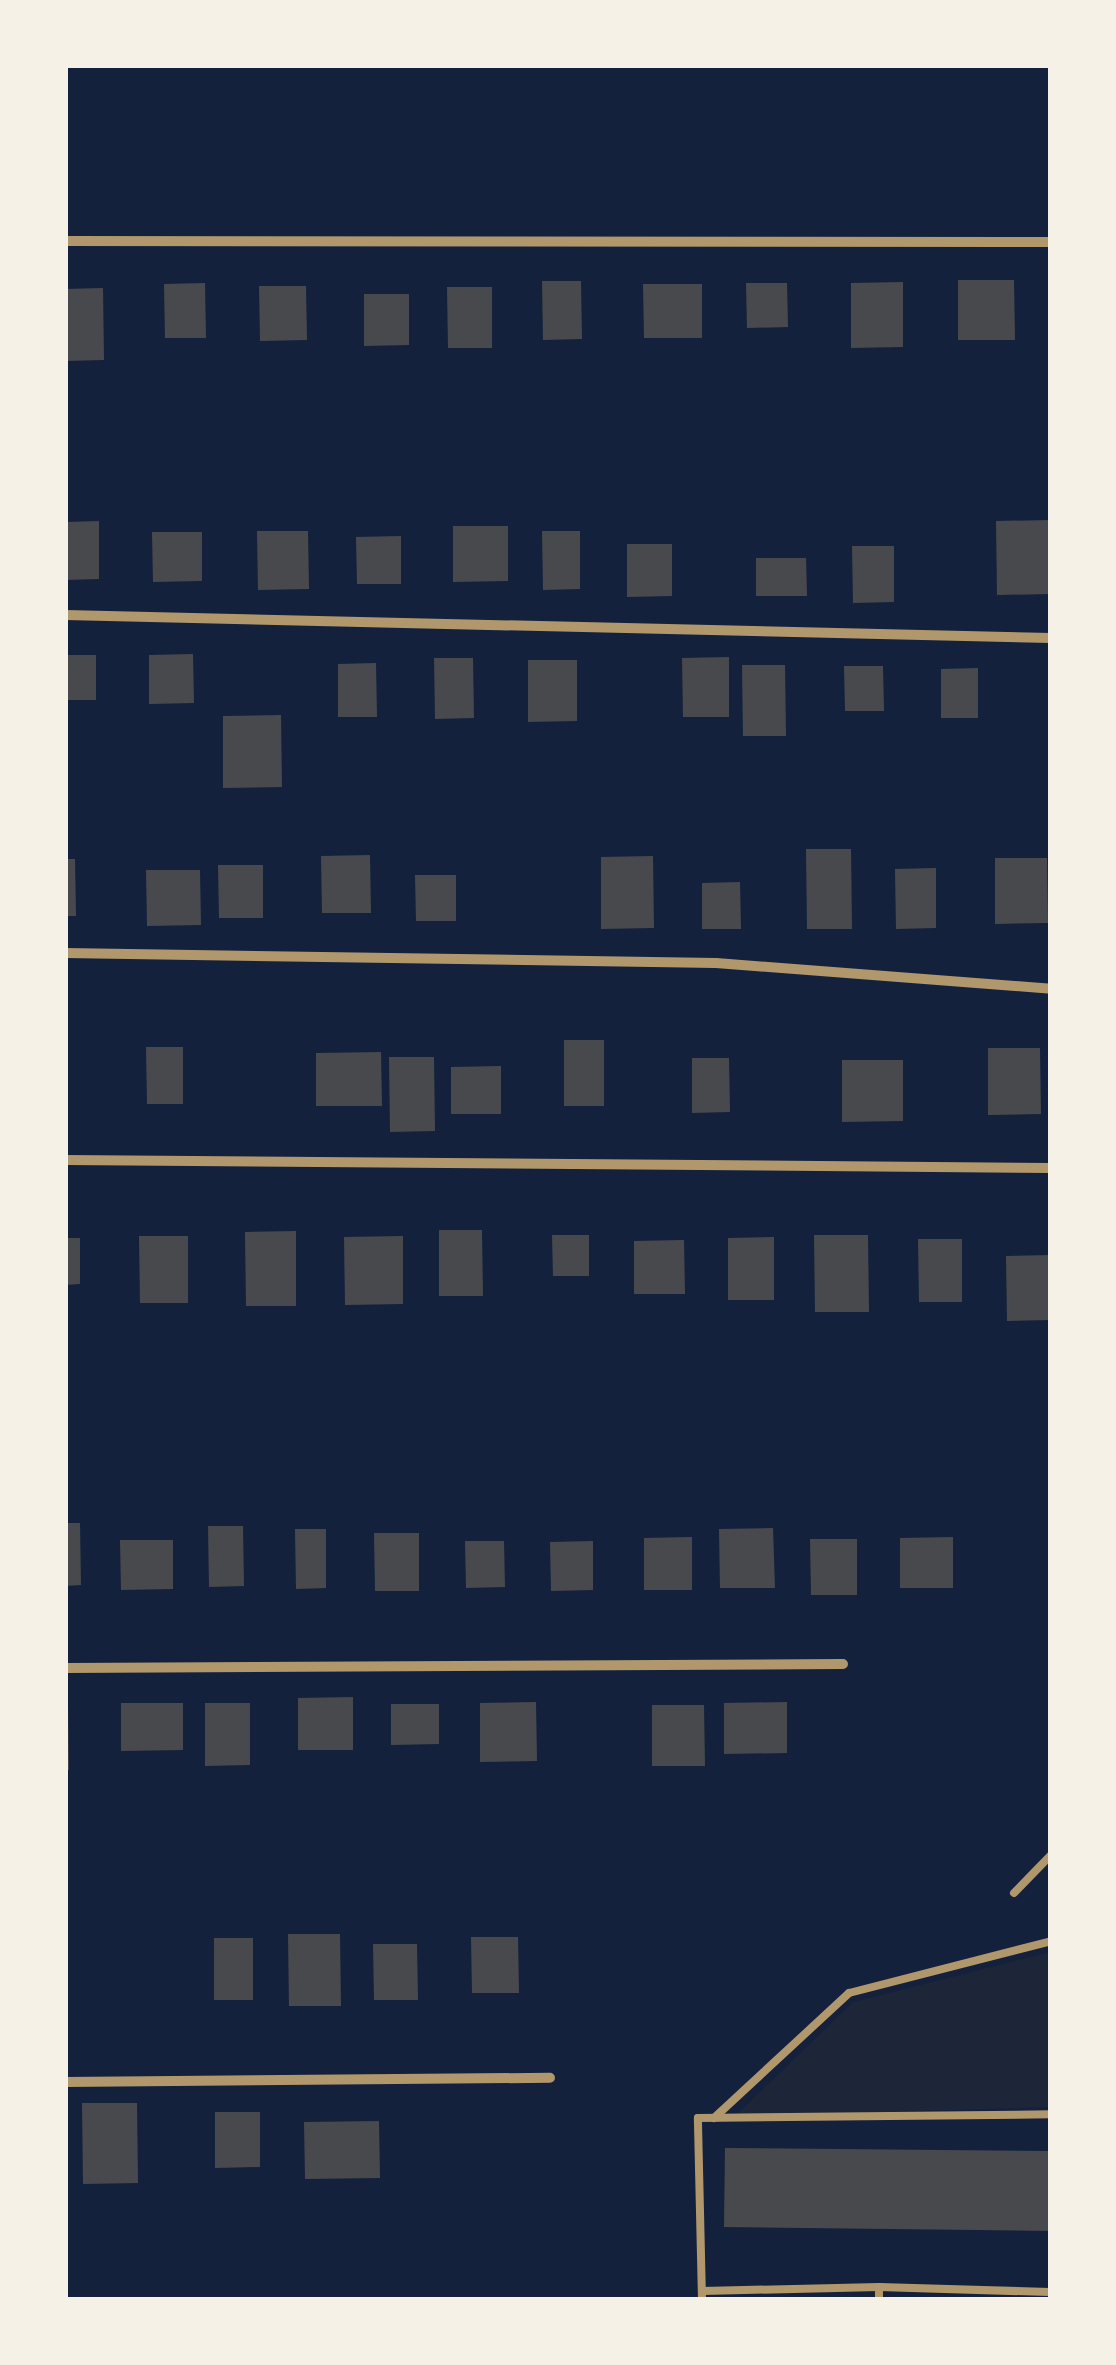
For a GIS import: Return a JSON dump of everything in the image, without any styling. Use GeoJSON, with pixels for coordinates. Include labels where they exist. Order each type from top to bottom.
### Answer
{"type":"FeatureCollection","features":[{"type":"Feature","properties":{"kind":"street"},"geometry":{"type":"LineString","coordinates":[[65,241],[1051,242]]}},
{"type":"Feature","properties":{"kind":"street"},"geometry":{"type":"LineString","coordinates":[[65,615],[1051,638]]}},
{"type":"Feature","properties":{"kind":"street"},"geometry":{"type":"LineString","coordinates":[[65,953],[716,963],[1051,989]]}},
{"type":"Feature","properties":{"kind":"street"},"geometry":{"type":"LineString","coordinates":[[65,1160],[1051,1168]]}},
{"type":"Feature","properties":{"kind":"street"},"geometry":{"type":"LineString","coordinates":[[65,1668],[843,1664]]}},
{"type":"Feature","properties":{"kind":"street"},"geometry":{"type":"LineString","coordinates":[[65,2082],[550,2078]]}},
{"type":"Feature","properties":{"kind":"lane"},"geometry":{"type":"LineString","coordinates":[[1014,1893],[1051,1855]]}},
{"type":"Feature","properties":{"kind":"lane"},"geometry":{"type":"LineString","coordinates":[[714,2118],[849,1993],[1051,1940]]}},
{"type":"Feature","properties":{"kind":"lane"},"geometry":{"type":"LineString","coordinates":[[1050,2292],[879,2287],[702,2296],[698,2118],[1051,2114]]}},
{"type":"Feature","properties":{"kind":"lane"},"geometry":{"type":"LineString","coordinates":[[879,2287],[879,2300]]}},
{"type":"Feature","properties":{"kind":"shaded area"},"geometry":{"type":"Polygon","coordinates":[[[1051,1952],[1051,2107],[734,2117],[853,2002],[1051,1952]]]}},
{"type":"Feature","properties":{"kind":"building"},"geometry":{"type":"Polygon","coordinates":[[[958,280],[1014,280],[1015,340],[958,340],[958,280]]]}},
{"type":"Feature","properties":{"kind":"building"},"geometry":{"type":"Polygon","coordinates":[[[542,281],[581,281],[582,339],[543,340],[542,281]]]}},
{"type":"Feature","properties":{"kind":"building"},"geometry":{"type":"Polygon","coordinates":[[[903,282],[903,347],[851,348],[851,283],[903,282]]]}},
{"type":"Feature","properties":{"kind":"building"},"geometry":{"type":"Polygon","coordinates":[[[205,283],[206,338],[165,338],[164,284],[205,283]]]}},
{"type":"Feature","properties":{"kind":"building"},"geometry":{"type":"Polygon","coordinates":[[[746,283],[787,283],[788,327],[747,328],[746,283]]]}},
{"type":"Feature","properties":{"kind":"building"},"geometry":{"type":"Polygon","coordinates":[[[643,284],[702,284],[702,338],[644,338],[643,284]]]}},
{"type":"Feature","properties":{"kind":"building"},"geometry":{"type":"Polygon","coordinates":[[[259,286],[306,286],[307,340],[260,341],[259,286]]]}},
{"type":"Feature","properties":{"kind":"building"},"geometry":{"type":"Polygon","coordinates":[[[447,287],[492,287],[492,348],[448,348],[447,287]]]}},
{"type":"Feature","properties":{"kind":"building"},"geometry":{"type":"Polygon","coordinates":[[[103,288],[104,360],[65,361],[65,289],[103,288]]]}},
{"type":"Feature","properties":{"kind":"building"},"geometry":{"type":"Polygon","coordinates":[[[364,294],[409,294],[409,345],[364,346],[364,294]]]}},
{"type":"Feature","properties":{"kind":"building"},"geometry":{"type":"Polygon","coordinates":[[[1051,520],[1051,594],[997,595],[996,521],[1051,520]]]}},
{"type":"Feature","properties":{"kind":"building"},"geometry":{"type":"Polygon","coordinates":[[[99,521],[99,579],[65,580],[65,522],[99,521]]]}},
{"type":"Feature","properties":{"kind":"building"},"geometry":{"type":"Polygon","coordinates":[[[453,526],[508,526],[508,581],[453,582],[453,526]]]}},
{"type":"Feature","properties":{"kind":"building"},"geometry":{"type":"Polygon","coordinates":[[[257,531],[308,531],[309,589],[258,590],[257,531]]]}},
{"type":"Feature","properties":{"kind":"building"},"geometry":{"type":"Polygon","coordinates":[[[542,531],[580,531],[580,589],[543,590],[542,531]]]}},
{"type":"Feature","properties":{"kind":"building"},"geometry":{"type":"Polygon","coordinates":[[[152,532],[202,532],[202,581],[153,582],[152,532]]]}},
{"type":"Feature","properties":{"kind":"building"},"geometry":{"type":"Polygon","coordinates":[[[401,536],[401,584],[357,584],[356,537],[401,536]]]}},
{"type":"Feature","properties":{"kind":"building"},"geometry":{"type":"Polygon","coordinates":[[[627,544],[672,544],[672,596],[627,597],[627,544]]]}},
{"type":"Feature","properties":{"kind":"building"},"geometry":{"type":"Polygon","coordinates":[[[852,546],[894,546],[894,602],[853,603],[852,546]]]}},
{"type":"Feature","properties":{"kind":"building"},"geometry":{"type":"Polygon","coordinates":[[[756,558],[806,558],[807,596],[756,596],[756,558]]]}},
{"type":"Feature","properties":{"kind":"building"},"geometry":{"type":"Polygon","coordinates":[[[193,654],[194,703],[149,704],[149,655],[193,654]]]}},
{"type":"Feature","properties":{"kind":"building"},"geometry":{"type":"Polygon","coordinates":[[[65,655],[96,655],[96,700],[65,700],[65,655]]]}},
{"type":"Feature","properties":{"kind":"building"},"geometry":{"type":"Polygon","coordinates":[[[729,657],[729,717],[683,717],[682,658],[729,657]]]}},
{"type":"Feature","properties":{"kind":"building"},"geometry":{"type":"Polygon","coordinates":[[[434,658],[473,658],[474,718],[435,719],[434,658]]]}},
{"type":"Feature","properties":{"kind":"building"},"geometry":{"type":"Polygon","coordinates":[[[528,660],[577,660],[577,721],[528,722],[528,660]]]}},
{"type":"Feature","properties":{"kind":"building"},"geometry":{"type":"Polygon","coordinates":[[[376,663],[377,717],[338,717],[338,664],[376,663]]]}},
{"type":"Feature","properties":{"kind":"building"},"geometry":{"type":"Polygon","coordinates":[[[742,665],[785,665],[786,736],[743,736],[742,665]]]}},
{"type":"Feature","properties":{"kind":"building"},"geometry":{"type":"Polygon","coordinates":[[[844,666],[883,666],[884,711],[845,711],[844,666]]]}},
{"type":"Feature","properties":{"kind":"building"},"geometry":{"type":"Polygon","coordinates":[[[978,668],[978,718],[941,718],[941,669],[978,668]]]}},
{"type":"Feature","properties":{"kind":"building"},"geometry":{"type":"Polygon","coordinates":[[[281,715],[282,787],[223,788],[223,716],[281,715]]]}},
{"type":"Feature","properties":{"kind":"building"},"geometry":{"type":"Polygon","coordinates":[[[806,849],[851,849],[852,929],[807,929],[806,849]]]}},
{"type":"Feature","properties":{"kind":"building"},"geometry":{"type":"Polygon","coordinates":[[[370,855],[371,913],[322,913],[321,856],[370,855]]]}},
{"type":"Feature","properties":{"kind":"building"},"geometry":{"type":"Polygon","coordinates":[[[653,856],[654,928],[601,929],[601,857],[653,856]]]}},
{"type":"Feature","properties":{"kind":"building"},"geometry":{"type":"Polygon","coordinates":[[[995,858],[1047,858],[1048,923],[995,924],[995,858]]]}},
{"type":"Feature","properties":{"kind":"building"},"geometry":{"type":"Polygon","coordinates":[[[65,859],[75,859],[76,916],[65,916],[65,859]]]}},
{"type":"Feature","properties":{"kind":"building"},"geometry":{"type":"Polygon","coordinates":[[[218,865],[263,865],[263,918],[219,918],[218,865]]]}},
{"type":"Feature","properties":{"kind":"building"},"geometry":{"type":"Polygon","coordinates":[[[936,868],[936,928],[896,929],[895,869],[936,868]]]}},
{"type":"Feature","properties":{"kind":"building"},"geometry":{"type":"Polygon","coordinates":[[[146,870],[200,870],[201,925],[147,926],[146,870]]]}},
{"type":"Feature","properties":{"kind":"building"},"geometry":{"type":"Polygon","coordinates":[[[415,875],[456,875],[456,921],[416,921],[415,875]]]}},
{"type":"Feature","properties":{"kind":"building"},"geometry":{"type":"Polygon","coordinates":[[[740,882],[741,929],[702,929],[702,883],[740,882]]]}},
{"type":"Feature","properties":{"kind":"building"},"geometry":{"type":"Polygon","coordinates":[[[564,1040],[604,1040],[604,1106],[564,1106],[564,1040]]]}},
{"type":"Feature","properties":{"kind":"building"},"geometry":{"type":"Polygon","coordinates":[[[146,1047],[183,1047],[183,1104],[147,1104],[146,1047]]]}},
{"type":"Feature","properties":{"kind":"building"},"geometry":{"type":"Polygon","coordinates":[[[988,1048],[1040,1048],[1041,1114],[988,1115],[988,1048]]]}},
{"type":"Feature","properties":{"kind":"building"},"geometry":{"type":"Polygon","coordinates":[[[381,1052],[382,1106],[316,1106],[316,1053],[381,1052]]]}},
{"type":"Feature","properties":{"kind":"building"},"geometry":{"type":"Polygon","coordinates":[[[389,1057],[434,1057],[435,1131],[390,1132],[389,1057]]]}},
{"type":"Feature","properties":{"kind":"building"},"geometry":{"type":"Polygon","coordinates":[[[692,1058],[729,1058],[730,1112],[692,1113],[692,1058]]]}},
{"type":"Feature","properties":{"kind":"building"},"geometry":{"type":"Polygon","coordinates":[[[842,1060],[903,1060],[903,1121],[842,1122],[842,1060]]]}},
{"type":"Feature","properties":{"kind":"building"},"geometry":{"type":"Polygon","coordinates":[[[501,1066],[501,1114],[451,1114],[451,1067],[501,1066]]]}},
{"type":"Feature","properties":{"kind":"building"},"geometry":{"type":"Polygon","coordinates":[[[439,1230],[482,1230],[483,1296],[439,1296],[439,1230]]]}},
{"type":"Feature","properties":{"kind":"building"},"geometry":{"type":"Polygon","coordinates":[[[296,1231],[296,1306],[246,1306],[245,1232],[296,1231]]]}},
{"type":"Feature","properties":{"kind":"building"},"geometry":{"type":"Polygon","coordinates":[[[552,1235],[589,1235],[589,1276],[553,1276],[552,1235]]]}},
{"type":"Feature","properties":{"kind":"building"},"geometry":{"type":"Polygon","coordinates":[[[814,1235],[868,1235],[869,1312],[815,1312],[814,1235]]]}},
{"type":"Feature","properties":{"kind":"building"},"geometry":{"type":"Polygon","coordinates":[[[139,1236],[188,1236],[188,1303],[140,1303],[139,1236]]]}},
{"type":"Feature","properties":{"kind":"building"},"geometry":{"type":"Polygon","coordinates":[[[403,1236],[403,1304],[345,1305],[344,1237],[403,1236]]]}},
{"type":"Feature","properties":{"kind":"building"},"geometry":{"type":"Polygon","coordinates":[[[774,1237],[774,1300],[728,1300],[728,1238],[774,1237]]]}},
{"type":"Feature","properties":{"kind":"building"},"geometry":{"type":"Polygon","coordinates":[[[65,1238],[80,1238],[80,1284],[65,1285],[65,1238]]]}},
{"type":"Feature","properties":{"kind":"building"},"geometry":{"type":"Polygon","coordinates":[[[918,1239],[962,1239],[962,1302],[919,1302],[918,1239]]]}},
{"type":"Feature","properties":{"kind":"building"},"geometry":{"type":"Polygon","coordinates":[[[684,1240],[685,1294],[634,1294],[634,1241],[684,1240]]]}},
{"type":"Feature","properties":{"kind":"building"},"geometry":{"type":"Polygon","coordinates":[[[1051,1255],[1051,1320],[1007,1321],[1006,1256],[1051,1255]]]}},
{"type":"Feature","properties":{"kind":"building"},"geometry":{"type":"Polygon","coordinates":[[[65,1523],[80,1523],[81,1585],[65,1586],[65,1523]]]}},
{"type":"Feature","properties":{"kind":"building"},"geometry":{"type":"Polygon","coordinates":[[[208,1526],[243,1526],[244,1586],[209,1587],[208,1526]]]}},
{"type":"Feature","properties":{"kind":"building"},"geometry":{"type":"Polygon","coordinates":[[[773,1528],[775,1588],[720,1588],[719,1529],[773,1528]]]}},
{"type":"Feature","properties":{"kind":"building"},"geometry":{"type":"Polygon","coordinates":[[[295,1529],[326,1529],[326,1588],[296,1589],[295,1529]]]}},
{"type":"Feature","properties":{"kind":"building"},"geometry":{"type":"Polygon","coordinates":[[[374,1533],[419,1533],[419,1591],[375,1591],[374,1533]]]}},
{"type":"Feature","properties":{"kind":"building"},"geometry":{"type":"Polygon","coordinates":[[[692,1537],[692,1590],[644,1590],[644,1538],[692,1537]]]}},
{"type":"Feature","properties":{"kind":"building"},"geometry":{"type":"Polygon","coordinates":[[[953,1537],[953,1588],[900,1588],[900,1538],[953,1537]]]}},
{"type":"Feature","properties":{"kind":"building"},"geometry":{"type":"Polygon","coordinates":[[[810,1539],[857,1539],[857,1595],[811,1595],[810,1539]]]}},
{"type":"Feature","properties":{"kind":"building"},"geometry":{"type":"Polygon","coordinates":[[[120,1540],[173,1540],[173,1589],[121,1590],[120,1540]]]}},
{"type":"Feature","properties":{"kind":"building"},"geometry":{"type":"Polygon","coordinates":[[[465,1541],[504,1541],[505,1587],[466,1588],[465,1541]]]}},
{"type":"Feature","properties":{"kind":"building"},"geometry":{"type":"Polygon","coordinates":[[[593,1541],[593,1590],[551,1591],[550,1542],[593,1541]]]}},
{"type":"Feature","properties":{"kind":"building"},"geometry":{"type":"Polygon","coordinates":[[[353,1697],[353,1750],[298,1750],[298,1698],[353,1697]]]}},
{"type":"Feature","properties":{"kind":"building"},"geometry":{"type":"Polygon","coordinates":[[[536,1702],[537,1761],[480,1762],[480,1703],[536,1702]]]}},
{"type":"Feature","properties":{"kind":"building"},"geometry":{"type":"Polygon","coordinates":[[[787,1702],[787,1753],[724,1754],[724,1703],[787,1702]]]}},
{"type":"Feature","properties":{"kind":"building"},"geometry":{"type":"Polygon","coordinates":[[[121,1703],[183,1703],[183,1750],[121,1751],[121,1703]]]}},
{"type":"Feature","properties":{"kind":"building"},"geometry":{"type":"Polygon","coordinates":[[[205,1703],[250,1703],[250,1765],[205,1766],[205,1703]]]}},
{"type":"Feature","properties":{"kind":"building"},"geometry":{"type":"Polygon","coordinates":[[[68,1704],[69,1770],[65,1770],[68,1704]]]}},
{"type":"Feature","properties":{"kind":"building"},"geometry":{"type":"Polygon","coordinates":[[[391,1704],[439,1704],[439,1744],[391,1745],[391,1704]]]}},
{"type":"Feature","properties":{"kind":"building"},"geometry":{"type":"Polygon","coordinates":[[[652,1705],[704,1705],[705,1766],[652,1766],[652,1705]]]}},
{"type":"Feature","properties":{"kind":"building"},"geometry":{"type":"Polygon","coordinates":[[[288,1934],[340,1934],[341,2006],[289,2006],[288,1934]]]}},
{"type":"Feature","properties":{"kind":"building"},"geometry":{"type":"Polygon","coordinates":[[[471,1937],[518,1937],[519,1993],[472,1993],[471,1937]]]}},
{"type":"Feature","properties":{"kind":"building"},"geometry":{"type":"Polygon","coordinates":[[[214,1938],[253,1938],[253,2000],[214,2000],[214,1938]]]}},
{"type":"Feature","properties":{"kind":"building"},"geometry":{"type":"Polygon","coordinates":[[[373,1944],[417,1944],[418,2000],[374,2000],[373,1944]]]}},
{"type":"Feature","properties":{"kind":"building"},"geometry":{"type":"Polygon","coordinates":[[[82,2103],[137,2103],[138,2183],[83,2184],[82,2103]]]}},
{"type":"Feature","properties":{"kind":"building"},"geometry":{"type":"Polygon","coordinates":[[[215,2112],[260,2112],[260,2167],[215,2168],[215,2112]]]}},
{"type":"Feature","properties":{"kind":"building"},"geometry":{"type":"Polygon","coordinates":[[[379,2121],[380,2178],[305,2179],[304,2122],[379,2121]]]}},
{"type":"Feature","properties":{"kind":"building"},"geometry":{"type":"Polygon","coordinates":[[[725,2148],[1051,2151],[1051,2231],[724,2227],[725,2148]]]}}]}
